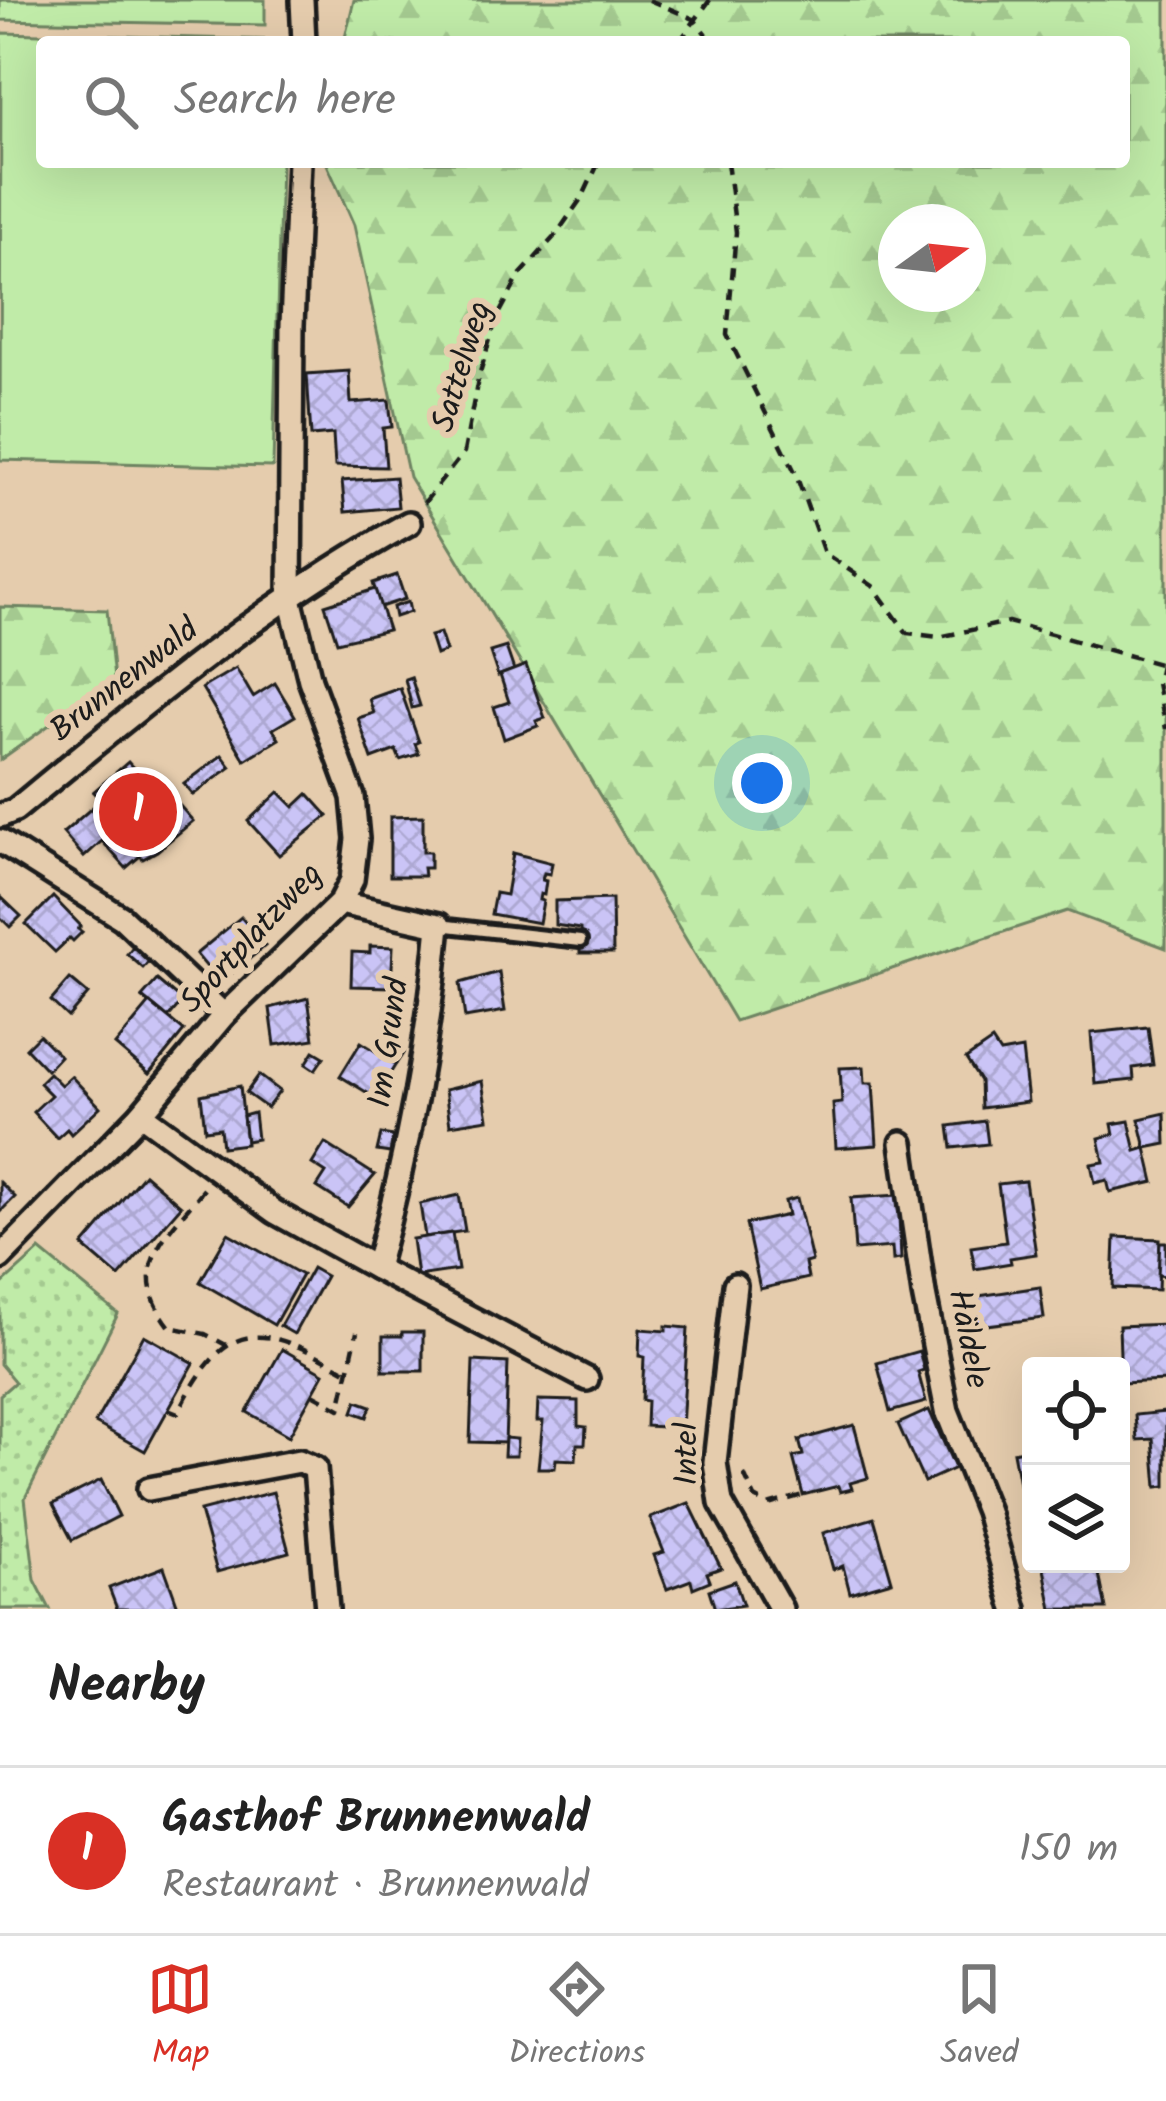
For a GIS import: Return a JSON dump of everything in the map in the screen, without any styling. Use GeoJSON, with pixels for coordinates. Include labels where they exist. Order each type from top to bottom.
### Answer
{"type":"FeatureCollection","features":[{"type":"Feature","properties":{"kind":"street"},"geometry":{"type":"LineString","coordinates":[[302,0],[304,36]]}},
{"type":"Feature","properties":{"kind":"street","name":"Sportplatzweg"},"geometry":{"type":"LineString","coordinates":[[0,1258],[140,1114],[224,1015],[340,903],[352,880],[357,839],[352,797],[310,680],[290,598],[299,168]]}},
{"type":"Feature","properties":{"kind":"street"},"geometry":{"type":"LineString","coordinates":[[290,598],[409,523]]}},
{"type":"Feature","properties":{"kind":"street","name":"Brunnenwald"},"geometry":{"type":"LineString","coordinates":[[0,816],[15,810],[145,703],[290,598]]}},
{"type":"Feature","properties":{"kind":"street"},"geometry":{"type":"LineString","coordinates":[[0,842],[122,918],[224,1015]]}},
{"type":"Feature","properties":{"kind":"street"},"geometry":{"type":"LineString","coordinates":[[340,903],[439,925]]}},
{"type":"Feature","properties":{"kind":"street","name":"Im Grund"},"geometry":{"type":"LineString","coordinates":[[376,1268],[407,1154],[439,925]]}},
{"type":"Feature","properties":{"kind":"street"},"geometry":{"type":"LineString","coordinates":[[140,1114],[274,1212],[587,1379]]}},
{"type":"Feature","properties":{"kind":"street","name":"Häldele"},"geometry":{"type":"LineString","coordinates":[[902,1143],[947,1411],[987,1511],[1015,1609]]}},
{"type":"Feature","properties":{"kind":"street","name":"Intel"},"geometry":{"type":"LineString","coordinates":[[735,1286],[715,1462],[721,1503],[781,1609]]}},
{"type":"Feature","properties":{"kind":"street"},"geometry":{"type":"LineString","coordinates":[[149,1489],[299,1461],[315,1468],[327,1609]]}},
{"type":"Feature","properties":{"kind":"lane"},"geometry":{"type":"LineString","coordinates":[[439,925],[580,941]]}},
{"type":"Feature","properties":{"kind":"path"},"geometry":{"type":"LineString","coordinates":[[649,0],[694,19],[707,36]]}},
{"type":"Feature","properties":{"kind":"path"},"geometry":{"type":"LineString","coordinates":[[684,36],[710,0]]}},
{"type":"Feature","properties":{"kind":"path","name":"Sattelweg"},"geometry":{"type":"LineString","coordinates":[[409,523],[464,452],[496,320],[520,275],[583,196],[595,168]]}},
{"type":"Feature","properties":{"kind":"path"},"geometry":{"type":"LineString","coordinates":[[728,168],[736,232],[727,335],[795,472],[824,553],[873,586],[907,633],[939,637],[1008,622],[1159,664]]}},
{"type":"Feature","properties":{"kind":"path"},"geometry":{"type":"LineString","coordinates":[[1166,642],[1156,683],[1166,729]]}},
{"type":"Feature","properties":{"kind":"path"},"geometry":{"type":"LineString","coordinates":[[219,1171],[154,1250],[148,1272],[157,1310],[170,1327],[205,1334],[226,1345]]}},
{"type":"Feature","properties":{"kind":"path"},"geometry":{"type":"LineString","coordinates":[[148,1244],[154,1250]]}},
{"type":"Feature","properties":{"kind":"path"},"geometry":{"type":"LineString","coordinates":[[313,1394],[340,1409],[357,1332]]}},
{"type":"Feature","properties":{"kind":"path"},"geometry":{"type":"LineString","coordinates":[[168,1409],[178,1414],[192,1386],[226,1345],[248,1336],[280,1337],[348,1372]]}},
{"type":"Feature","properties":{"kind":"path"},"geometry":{"type":"LineString","coordinates":[[744,1474],[755,1498],[768,1505],[803,1495]]}},
{"type":"Feature","properties":{"kind":"green space"},"geometry":{"type":"Polygon","coordinates":[[[0,0],[265,0],[265,25],[0,20],[0,0]]]}},
{"type":"Feature","properties":{"kind":"green space"},"geometry":{"type":"Polygon","coordinates":[[[354,0],[1166,0],[1166,948],[1067,911],[735,1021],[409,477],[354,225],[329,168],[1130,168],[1130,36],[345,36],[354,0]]]}},
{"type":"Feature","properties":{"kind":"green space"},"geometry":{"type":"Polygon","coordinates":[[[1,33],[122,36],[36,36],[36,168],[281,168],[273,467],[0,460],[1,33]]]}},
{"type":"Feature","properties":{"kind":"green space"},"geometry":{"type":"Polygon","coordinates":[[[0,607],[107,610],[114,679],[0,760],[0,607]]]}},
{"type":"Feature","properties":{"kind":"green space"},"geometry":{"type":"Polygon","coordinates":[[[40,1250],[118,1314],[25,1498],[35,1580],[50,1609],[0,1609],[0,1395],[15,1382],[0,1364],[0,1286],[40,1250]]]}},
{"type":"Feature","properties":{"kind":"building"},"geometry":{"type":"Polygon","coordinates":[[[349,371],[351,403],[389,400],[392,427],[383,428],[386,467],[335,466],[333,434],[311,436],[307,374],[349,371]]]}},
{"type":"Feature","properties":{"kind":"building"},"geometry":{"type":"Polygon","coordinates":[[[395,477],[398,507],[345,512],[342,481],[395,477]]]}},
{"type":"Feature","properties":{"kind":"building"},"geometry":{"type":"Polygon","coordinates":[[[397,575],[405,599],[380,607],[373,583],[397,575]]]}},
{"type":"Feature","properties":{"kind":"building"},"geometry":{"type":"Polygon","coordinates":[[[375,589],[388,630],[337,642],[325,605],[375,589]]]}},
{"type":"Feature","properties":{"kind":"building"},"geometry":{"type":"Polygon","coordinates":[[[408,602],[410,612],[395,617],[393,607],[408,602]]]}},
{"type":"Feature","properties":{"kind":"building"},"geometry":{"type":"Polygon","coordinates":[[[440,633],[446,651],[436,655],[430,636],[440,633]]]}},
{"type":"Feature","properties":{"kind":"building"},"geometry":{"type":"Polygon","coordinates":[[[506,647],[514,670],[498,676],[490,652],[506,647]]]}},
{"type":"Feature","properties":{"kind":"building"},"geometry":{"type":"Polygon","coordinates":[[[526,665],[545,718],[536,721],[538,726],[504,739],[494,707],[509,702],[500,675],[526,665]]]}},
{"type":"Feature","properties":{"kind":"building"},"geometry":{"type":"Polygon","coordinates":[[[236,668],[253,697],[275,683],[295,716],[273,729],[279,739],[245,760],[202,688],[236,668]]]}},
{"type":"Feature","properties":{"kind":"building"},"geometry":{"type":"Polygon","coordinates":[[[411,677],[420,706],[412,708],[405,679],[411,677]]]}},
{"type":"Feature","properties":{"kind":"building"},"geometry":{"type":"Polygon","coordinates":[[[400,688],[419,754],[400,760],[396,750],[372,759],[358,718],[374,713],[369,699],[400,688]]]}},
{"type":"Feature","properties":{"kind":"building"},"geometry":{"type":"Polygon","coordinates":[[[222,755],[231,767],[193,795],[184,784],[222,755]]]}},
{"type":"Feature","properties":{"kind":"building"},"geometry":{"type":"Polygon","coordinates":[[[128,762],[142,778],[147,774],[176,809],[180,806],[193,821],[157,851],[143,859],[140,856],[126,868],[102,841],[84,857],[63,833],[101,800],[93,792],[128,762]]]}},
{"type":"Feature","properties":{"kind":"building"},"geometry":{"type":"Polygon","coordinates":[[[279,792],[294,807],[308,794],[328,816],[279,855],[248,821],[279,792]]]}},
{"type":"Feature","properties":{"kind":"building"},"geometry":{"type":"Polygon","coordinates":[[[423,816],[423,852],[430,852],[430,868],[423,868],[424,876],[390,876],[390,817],[423,816]]]}},
{"type":"Feature","properties":{"kind":"building"},"geometry":{"type":"Polygon","coordinates":[[[513,853],[552,863],[550,874],[544,873],[542,880],[546,881],[539,900],[543,901],[539,923],[491,914],[495,893],[506,895],[513,853]]]}},
{"type":"Feature","properties":{"kind":"building"},"geometry":{"type":"Polygon","coordinates":[[[0,896],[21,916],[10,927],[0,917],[0,896]]]}},
{"type":"Feature","properties":{"kind":"building"},"geometry":{"type":"Polygon","coordinates":[[[53,897],[82,932],[55,952],[26,924],[53,897]]]}},
{"type":"Feature","properties":{"kind":"building"},"geometry":{"type":"Polygon","coordinates":[[[612,899],[613,953],[580,953],[580,929],[555,925],[555,901],[612,899]]]}},
{"type":"Feature","properties":{"kind":"building"},"geometry":{"type":"Polygon","coordinates":[[[241,917],[265,946],[220,983],[196,954],[241,917]]]}},
{"type":"Feature","properties":{"kind":"building"},"geometry":{"type":"Polygon","coordinates":[[[135,944],[151,959],[143,968],[127,954],[135,944]]]}},
{"type":"Feature","properties":{"kind":"building"},"geometry":{"type":"Polygon","coordinates":[[[370,946],[393,947],[391,987],[351,986],[352,952],[370,953],[370,946]]]}},
{"type":"Feature","properties":{"kind":"building"},"geometry":{"type":"Polygon","coordinates":[[[499,972],[505,1011],[465,1018],[460,983],[499,972]]]}},
{"type":"Feature","properties":{"kind":"building"},"geometry":{"type":"Polygon","coordinates":[[[70,979],[88,994],[68,1017],[51,1001],[70,979]]]}},
{"type":"Feature","properties":{"kind":"building"},"geometry":{"type":"Polygon","coordinates":[[[157,980],[182,1001],[168,1018],[142,997],[157,980]]]}},
{"type":"Feature","properties":{"kind":"building"},"geometry":{"type":"Polygon","coordinates":[[[308,998],[314,1039],[275,1045],[270,1008],[308,998]]]}},
{"type":"Feature","properties":{"kind":"building"},"geometry":{"type":"Polygon","coordinates":[[[150,1003],[184,1031],[149,1074],[115,1045],[150,1003]]]}},
{"type":"Feature","properties":{"kind":"building"},"geometry":{"type":"Polygon","coordinates":[[[1148,1027],[1153,1065],[1133,1068],[1134,1080],[1095,1084],[1091,1033],[1148,1027]]]}},
{"type":"Feature","properties":{"kind":"building"},"geometry":{"type":"Polygon","coordinates":[[[39,1035],[60,1056],[47,1070],[26,1048],[39,1035]]]}},
{"type":"Feature","properties":{"kind":"building"},"geometry":{"type":"Polygon","coordinates":[[[382,1039],[404,1052],[396,1064],[375,1050],[382,1039]]]}},
{"type":"Feature","properties":{"kind":"building"},"geometry":{"type":"Polygon","coordinates":[[[992,1041],[1000,1053],[1022,1049],[1028,1102],[981,1108],[980,1081],[966,1059],[992,1041]]]}},
{"type":"Feature","properties":{"kind":"building"},"geometry":{"type":"Polygon","coordinates":[[[361,1042],[396,1064],[371,1095],[340,1076],[361,1042]]]}},
{"type":"Feature","properties":{"kind":"building"},"geometry":{"type":"Polygon","coordinates":[[[314,1051],[324,1057],[315,1070],[306,1064],[314,1051]]]}},
{"type":"Feature","properties":{"kind":"building"},"geometry":{"type":"Polygon","coordinates":[[[864,1067],[865,1083],[873,1083],[877,1145],[836,1148],[833,1104],[842,1103],[840,1068],[864,1067]]]}},
{"type":"Feature","properties":{"kind":"building"},"geometry":{"type":"Polygon","coordinates":[[[49,1073],[61,1085],[71,1076],[100,1107],[71,1134],[67,1129],[57,1138],[33,1112],[51,1095],[39,1083],[49,1073]]]}},
{"type":"Feature","properties":{"kind":"building"},"geometry":{"type":"Polygon","coordinates":[[[259,1075],[280,1091],[267,1108],[246,1093],[259,1075]]]}},
{"type":"Feature","properties":{"kind":"building"},"geometry":{"type":"Polygon","coordinates":[[[482,1081],[488,1119],[450,1125],[445,1090],[482,1081]]]}},
{"type":"Feature","properties":{"kind":"building"},"geometry":{"type":"Polygon","coordinates":[[[240,1086],[246,1144],[222,1147],[220,1128],[205,1130],[201,1095],[240,1086]]]}},
{"type":"Feature","properties":{"kind":"building"},"geometry":{"type":"Polygon","coordinates":[[[254,1113],[257,1139],[246,1141],[243,1116],[254,1113]]]}},
{"type":"Feature","properties":{"kind":"building"},"geometry":{"type":"Polygon","coordinates":[[[1165,1113],[1166,1144],[1146,1148],[1139,1119],[1165,1113]]]}},
{"type":"Feature","properties":{"kind":"building"},"geometry":{"type":"Polygon","coordinates":[[[985,1121],[988,1144],[952,1148],[949,1126],[985,1121]]]}},
{"type":"Feature","properties":{"kind":"building"},"geometry":{"type":"Polygon","coordinates":[[[1129,1121],[1136,1151],[1146,1148],[1154,1182],[1110,1192],[1107,1180],[1095,1183],[1091,1164],[1104,1162],[1099,1138],[1114,1134],[1112,1124],[1129,1121]]]}},
{"type":"Feature","properties":{"kind":"building"},"geometry":{"type":"Polygon","coordinates":[[[381,1134],[393,1136],[390,1153],[377,1151],[381,1134]]]}},
{"type":"Feature","properties":{"kind":"building"},"geometry":{"type":"Polygon","coordinates":[[[325,1143],[375,1175],[348,1207],[317,1187],[326,1173],[312,1164],[325,1143]]]}},
{"type":"Feature","properties":{"kind":"building"},"geometry":{"type":"Polygon","coordinates":[[[144,1174],[181,1206],[119,1277],[83,1246],[144,1174]]]}},
{"type":"Feature","properties":{"kind":"building"},"geometry":{"type":"Polygon","coordinates":[[[1025,1181],[1036,1254],[975,1269],[971,1247],[1006,1242],[998,1184],[1025,1181]]]}},
{"type":"Feature","properties":{"kind":"building"},"geometry":{"type":"Polygon","coordinates":[[[0,1182],[15,1197],[0,1212],[0,1182]]]}},
{"type":"Feature","properties":{"kind":"building"},"geometry":{"type":"Polygon","coordinates":[[[459,1195],[465,1231],[425,1237],[420,1204],[459,1195]]]}},
{"type":"Feature","properties":{"kind":"building"},"geometry":{"type":"Polygon","coordinates":[[[898,1195],[901,1259],[893,1260],[892,1247],[855,1250],[851,1198],[898,1195]]]}},
{"type":"Feature","properties":{"kind":"building"},"geometry":{"type":"Polygon","coordinates":[[[797,1198],[812,1261],[805,1263],[808,1278],[760,1289],[746,1224],[788,1215],[785,1201],[797,1198]]]}},
{"type":"Feature","properties":{"kind":"building"},"geometry":{"type":"Polygon","coordinates":[[[228,1233],[302,1275],[274,1325],[200,1282],[228,1233]]]}},
{"type":"Feature","properties":{"kind":"building"},"geometry":{"type":"Polygon","coordinates":[[[452,1233],[458,1270],[417,1276],[412,1239],[452,1233]]]}},
{"type":"Feature","properties":{"kind":"building"},"geometry":{"type":"Polygon","coordinates":[[[1115,1237],[1160,1239],[1158,1290],[1113,1288],[1115,1237]]]}},
{"type":"Feature","properties":{"kind":"building"},"geometry":{"type":"Polygon","coordinates":[[[1160,1242],[1166,1242],[1166,1276],[1158,1275],[1160,1242]]]}},
{"type":"Feature","properties":{"kind":"building"},"geometry":{"type":"Polygon","coordinates":[[[312,1268],[326,1276],[294,1334],[280,1326],[312,1268]]]}},
{"type":"Feature","properties":{"kind":"building"},"geometry":{"type":"Polygon","coordinates":[[[1040,1287],[1044,1318],[962,1328],[958,1299],[1040,1287]]]}},
{"type":"Feature","properties":{"kind":"building"},"geometry":{"type":"Polygon","coordinates":[[[1166,1324],[1166,1381],[1130,1383],[1130,1357],[1120,1357],[1119,1326],[1166,1324]]]}},
{"type":"Feature","properties":{"kind":"building"},"geometry":{"type":"Polygon","coordinates":[[[666,1326],[688,1328],[682,1428],[646,1426],[640,1329],[666,1331],[666,1326]]]}},
{"type":"Feature","properties":{"kind":"building"},"geometry":{"type":"Polygon","coordinates":[[[402,1332],[423,1332],[423,1371],[383,1371],[383,1336],[402,1336],[402,1332]]]}},
{"type":"Feature","properties":{"kind":"building"},"geometry":{"type":"Polygon","coordinates":[[[144,1335],[194,1363],[145,1451],[95,1423],[144,1335]]]}},
{"type":"Feature","properties":{"kind":"building"},"geometry":{"type":"Polygon","coordinates":[[[282,1349],[324,1373],[289,1436],[247,1412],[282,1349]]]}},
{"type":"Feature","properties":{"kind":"building"},"geometry":{"type":"Polygon","coordinates":[[[919,1351],[924,1370],[918,1372],[926,1402],[890,1412],[877,1363],[919,1351]]]}},
{"type":"Feature","properties":{"kind":"building"},"geometry":{"type":"Polygon","coordinates":[[[473,1361],[508,1363],[505,1443],[470,1442],[473,1361]]]}},
{"type":"Feature","properties":{"kind":"building"},"geometry":{"type":"Polygon","coordinates":[[[538,1400],[578,1401],[578,1426],[586,1427],[585,1444],[577,1444],[576,1460],[556,1459],[555,1468],[538,1468],[543,1421],[537,1421],[538,1400]]]}},
{"type":"Feature","properties":{"kind":"building"},"geometry":{"type":"Polygon","coordinates":[[[357,1401],[371,1406],[367,1417],[353,1412],[357,1401]]]}},
{"type":"Feature","properties":{"kind":"building"},"geometry":{"type":"Polygon","coordinates":[[[929,1410],[955,1468],[924,1482],[898,1424],[929,1410]]]}},
{"type":"Feature","properties":{"kind":"building"},"geometry":{"type":"Polygon","coordinates":[[[1166,1412],[1166,1486],[1157,1487],[1153,1439],[1137,1440],[1135,1415],[1166,1412]]]}},
{"type":"Feature","properties":{"kind":"building"},"geometry":{"type":"Polygon","coordinates":[[[854,1425],[868,1478],[850,1483],[852,1489],[840,1492],[838,1486],[803,1495],[793,1457],[803,1455],[799,1440],[854,1425]]]}},
{"type":"Feature","properties":{"kind":"building"},"geometry":{"type":"Polygon","coordinates":[[[505,1438],[517,1439],[516,1456],[504,1456],[505,1438]]]}},
{"type":"Feature","properties":{"kind":"building"},"geometry":{"type":"Polygon","coordinates":[[[1022,1450],[1022,1494],[1021,1494],[1013,1452],[1022,1450]]]}},
{"type":"Feature","properties":{"kind":"building"},"geometry":{"type":"Polygon","coordinates":[[[101,1480],[119,1516],[72,1540],[53,1504],[101,1480]]]}},
{"type":"Feature","properties":{"kind":"building"},"geometry":{"type":"Polygon","coordinates":[[[273,1492],[289,1552],[217,1572],[200,1511],[273,1492]]]}},
{"type":"Feature","properties":{"kind":"building"},"geometry":{"type":"Polygon","coordinates":[[[689,1503],[721,1568],[707,1573],[710,1581],[693,1588],[691,1580],[667,1589],[654,1555],[664,1552],[650,1518],[689,1503]]]}},
{"type":"Feature","properties":{"kind":"building"},"geometry":{"type":"Polygon","coordinates":[[[874,1518],[892,1581],[850,1593],[843,1566],[833,1569],[823,1533],[874,1518]]]}},
{"type":"Feature","properties":{"kind":"building"},"geometry":{"type":"Polygon","coordinates":[[[164,1567],[179,1609],[117,1609],[109,1588],[164,1567]]]}},
{"type":"Feature","properties":{"kind":"building"},"geometry":{"type":"Polygon","coordinates":[[[1045,1573],[1099,1573],[1106,1609],[1052,1609],[1045,1573]]]}},
{"type":"Feature","properties":{"kind":"building"},"geometry":{"type":"Polygon","coordinates":[[[735,1581],[743,1605],[715,1609],[709,1590],[735,1581]]]}},
{"type":"Feature","properties":{"kind":"place","name":"Gasthof Brunnenwald"},"geometry":{"type":"Point","coordinates":[138,812]}}]}
